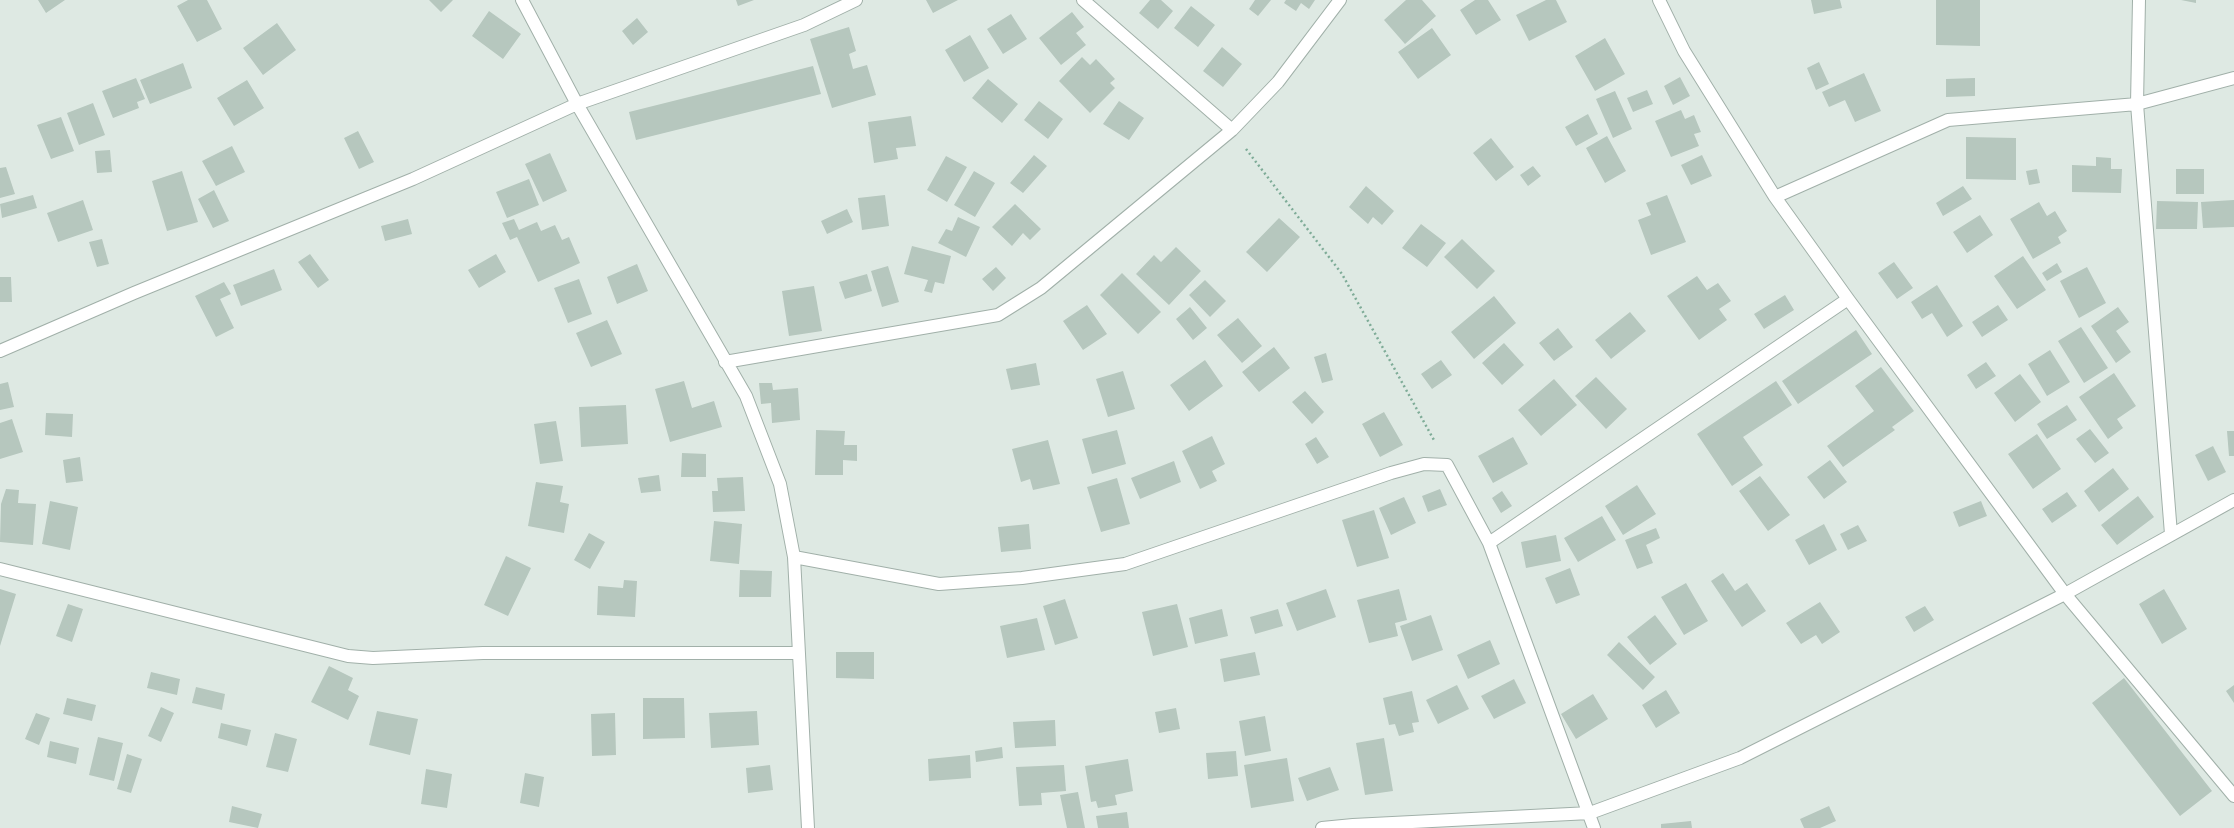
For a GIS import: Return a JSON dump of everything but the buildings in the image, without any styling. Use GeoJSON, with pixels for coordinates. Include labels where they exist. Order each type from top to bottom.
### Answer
{"type":"FeatureCollection","features":[{"type":"Feature","properties":{"kind":"street"},"geometry":{"type":"LineString","coordinates":[[522,0],[577,104],[746,396],[780,484],[794,557],[808,828]]}},
{"type":"Feature","properties":{"kind":"street"},"geometry":{"type":"LineString","coordinates":[[0,352],[134,293],[413,179],[577,104],[804,25],[856,0]]}},
{"type":"Feature","properties":{"kind":"street"},"geometry":{"type":"LineString","coordinates":[[1083,0],[1232,130]]}},
{"type":"Feature","properties":{"kind":"street"},"geometry":{"type":"LineString","coordinates":[[725,362],[998,315],[1041,288],[1232,130],[1278,82],[1340,0]]}},
{"type":"Feature","properties":{"kind":"street"},"geometry":{"type":"LineString","coordinates":[[1658,0],[1684,51],[1775,197],[1848,299],[2064,594],[2234,796]]}},
{"type":"Feature","properties":{"kind":"street"},"geometry":{"type":"LineString","coordinates":[[2139,0],[2137,104],[2171,534]]}},
{"type":"Feature","properties":{"kind":"street"},"geometry":{"type":"LineString","coordinates":[[1775,197],[1948,120],[2137,104],[2234,78]]}},
{"type":"Feature","properties":{"kind":"street"},"geometry":{"type":"LineString","coordinates":[[1490,543],[1848,299]]}},
{"type":"Feature","properties":{"kind":"street"},"geometry":{"type":"LineString","coordinates":[[794,557],[939,584],[1022,578],[1085,570],[1125,564],[1391,473],[1424,464],[1447,465],[1490,543],[1590,813],[1594,828]]}},
{"type":"Feature","properties":{"kind":"street"},"geometry":{"type":"LineString","coordinates":[[1322,828],[1590,813],[1740,758],[2064,594],[2234,500]]}},
{"type":"Feature","properties":{"kind":"street"},"geometry":{"type":"LineString","coordinates":[[0,569],[348,656],[373,658],[483,653],[798,653]]}},
{"type":"Feature","properties":{"kind":"path"},"geometry":{"type":"LineString","coordinates":[[1232,130],[1342,274],[1447,465]]}}]}
